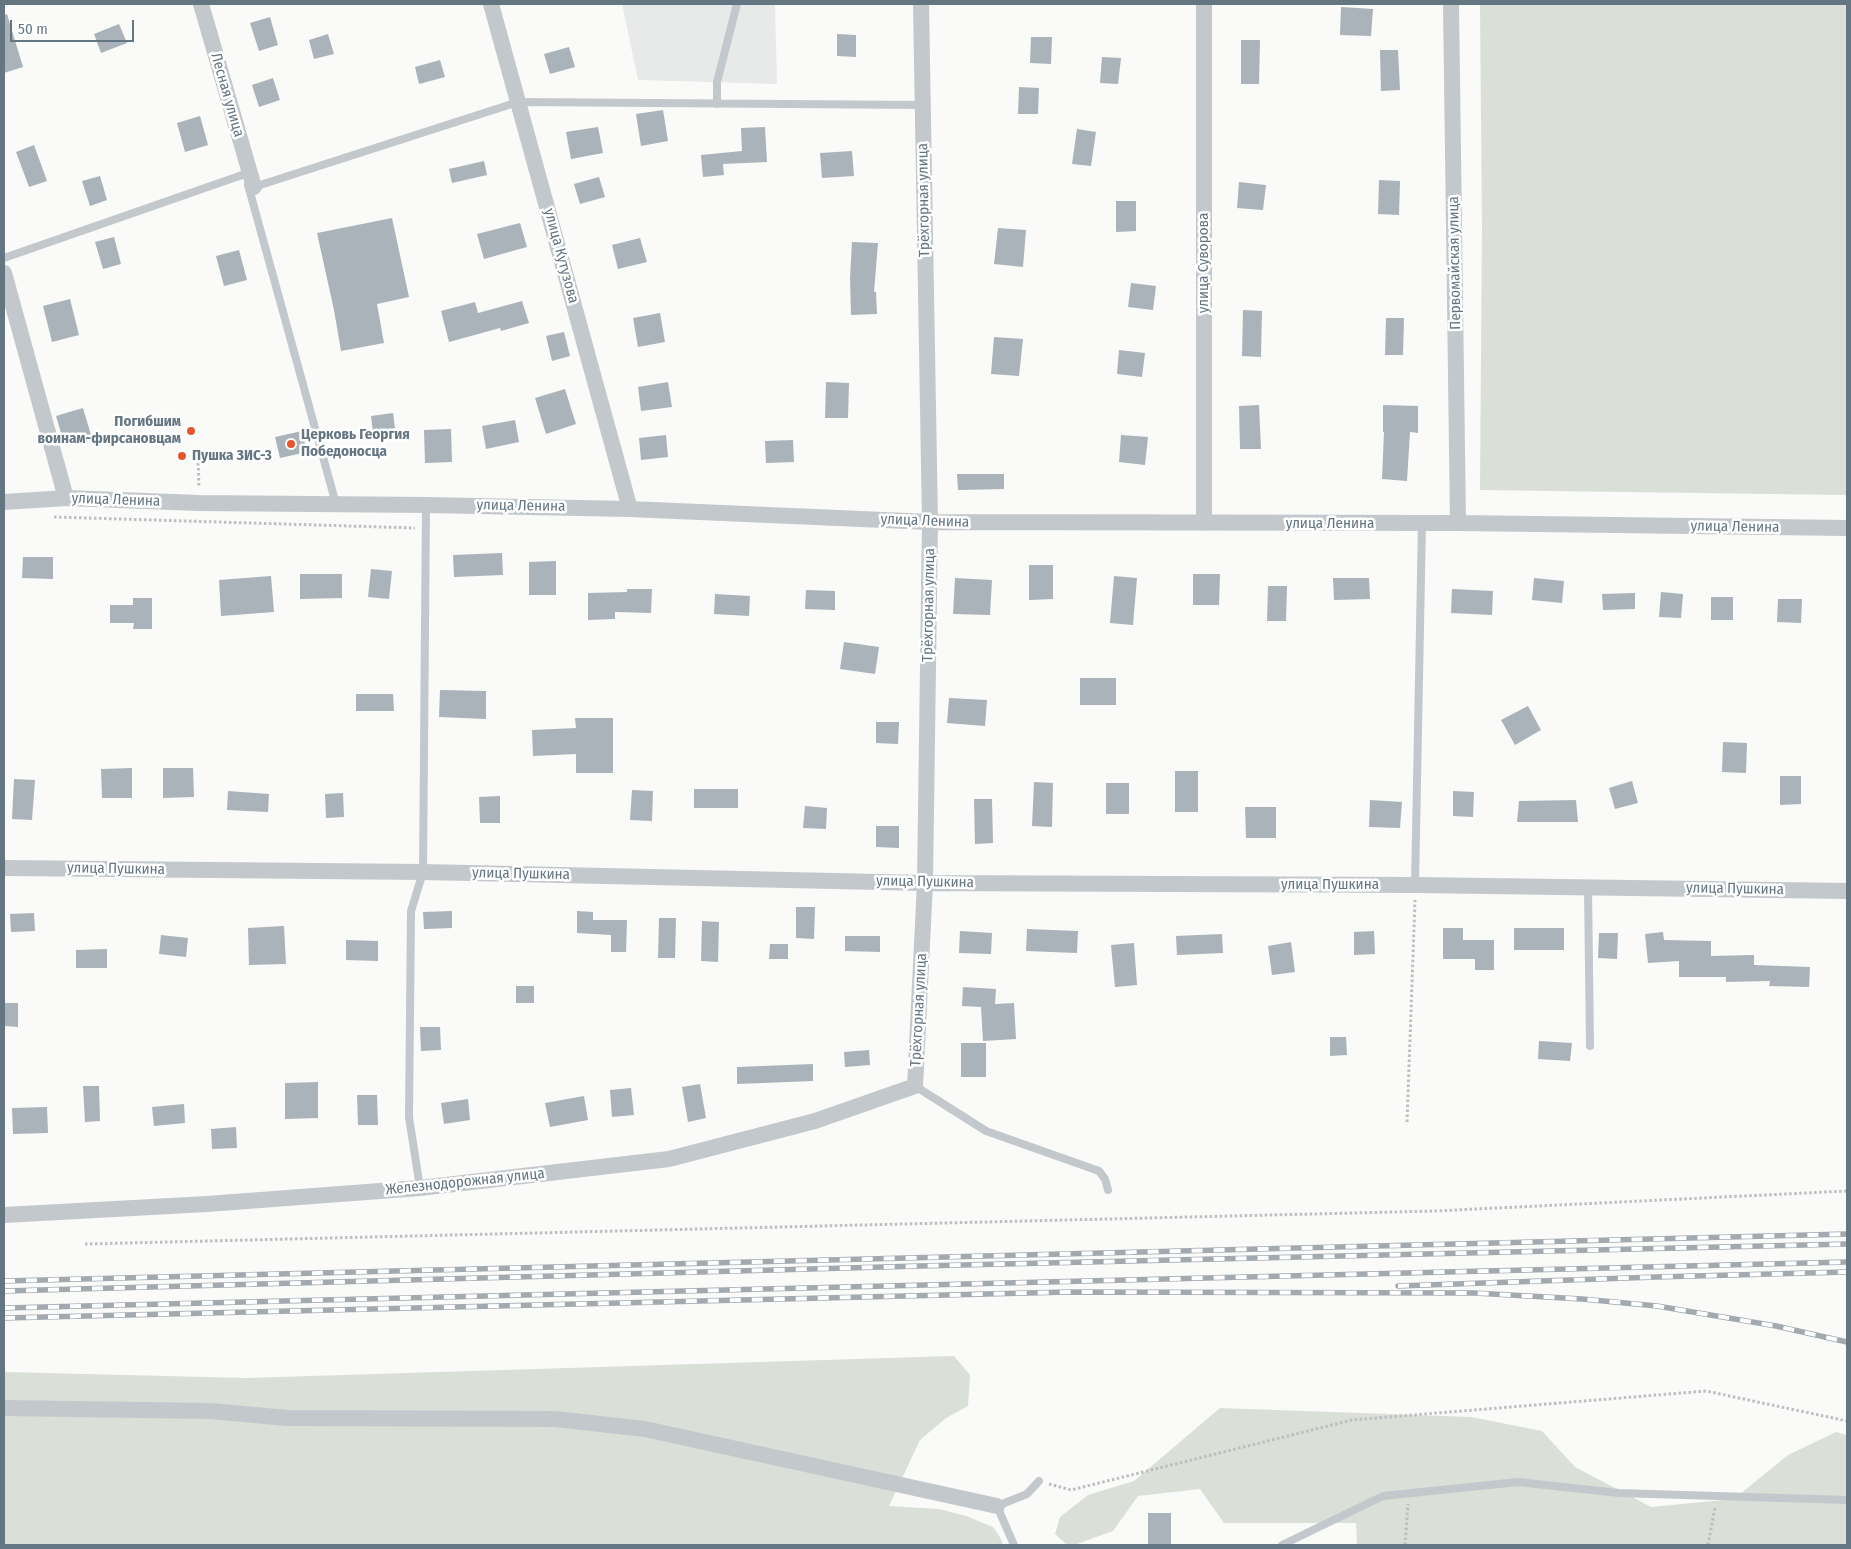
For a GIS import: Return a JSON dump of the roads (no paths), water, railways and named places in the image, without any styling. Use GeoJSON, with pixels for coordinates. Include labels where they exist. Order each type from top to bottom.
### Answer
{"type":"FeatureCollection","features":[{"type":"Feature","properties":{"kind":"street","name":"Лесная улица"},"geometry":{"type":"LineString","coordinates":[[201,4],[249,180]]}},
{"type":"Feature","properties":{"kind":"street","name":"улица Кутузова"},"geometry":{"type":"LineString","coordinates":[[491,4],[630,509]]}},
{"type":"Feature","properties":{"kind":"street","name":"Трёхгорная улица"},"geometry":{"type":"LineString","coordinates":[[915,1086],[925,882],[930,522],[921,4]]}},
{"type":"Feature","properties":{"kind":"street","name":"улица Суворова"},"geometry":{"type":"LineString","coordinates":[[1204,4],[1204,523]]}},
{"type":"Feature","properties":{"kind":"street","name":"Первомайская улица"},"geometry":{"type":"LineString","coordinates":[[1451,4],[1458,523]]}},
{"type":"Feature","properties":{"kind":"street"},"geometry":{"type":"LineString","coordinates":[[4,272],[66,498]]}},
{"type":"Feature","properties":{"kind":"street","name":"улица Ленина"},"geometry":{"type":"LineString","coordinates":[[4,502],[66,498],[199,503],[630,509],[930,522],[1458,523],[1847,528]]}},
{"type":"Feature","properties":{"kind":"street","name":"улица Пушкина"},"geometry":{"type":"LineString","coordinates":[[4,868],[423,872],[925,882],[1415,885],[1847,891]]}},
{"type":"Feature","properties":{"kind":"street","name":"Железнодорожная улица"},"geometry":{"type":"LineString","coordinates":[[4,1215],[207,1204],[420,1188],[669,1159],[815,1122],[915,1086]]}},
{"type":"Feature","properties":{"kind":"street"},"geometry":{"type":"LineString","coordinates":[[4,1408],[211,1411],[287,1418],[555,1419],[645,1429],[997,1506]]}},
{"type":"Feature","properties":{"kind":"lane"},"geometry":{"type":"LineString","coordinates":[[717,104],[718,82],[737,4]]}},
{"type":"Feature","properties":{"kind":"lane"},"geometry":{"type":"LineString","coordinates":[[4,258],[249,180],[518,102],[923,105]]}},
{"type":"Feature","properties":{"kind":"lane"},"geometry":{"type":"LineString","coordinates":[[249,180],[336,505]]}},
{"type":"Feature","properties":{"kind":"lane"},"geometry":{"type":"LineString","coordinates":[[420,1188],[408,1117],[411,911],[423,872],[426,505]]}},
{"type":"Feature","properties":{"kind":"lane"},"geometry":{"type":"LineString","coordinates":[[1415,885],[1422,524]]}},
{"type":"Feature","properties":{"kind":"lane"},"geometry":{"type":"LineString","coordinates":[[1588,887],[1590,1046]]}},
{"type":"Feature","properties":{"kind":"lane"},"geometry":{"type":"LineString","coordinates":[[915,1086],[986,1131],[1099,1172],[1105,1179],[1108,1190]]}},
{"type":"Feature","properties":{"kind":"lane"},"geometry":{"type":"LineString","coordinates":[[1014,1545],[997,1506],[1027,1494],[1039,1481]]}},
{"type":"Feature","properties":{"kind":"lane"},"geometry":{"type":"LineString","coordinates":[[1282,1545],[1383,1496],[1518,1482],[1619,1493],[1847,1500]]}},
{"type":"Feature","properties":{"kind":"railway"},"geometry":{"type":"LineString","coordinates":[[4,1281],[1847,1234]]}},
{"type":"Feature","properties":{"kind":"railway"},"geometry":{"type":"LineString","coordinates":[[4,1291],[920,1266],[1847,1244]]}},
{"type":"Feature","properties":{"kind":"railway"},"geometry":{"type":"LineString","coordinates":[[4,1308],[1847,1262]]}},
{"type":"Feature","properties":{"kind":"railway"},"geometry":{"type":"LineString","coordinates":[[1398,1286],[1847,1272]]}},
{"type":"Feature","properties":{"kind":"railway"},"geometry":{"type":"LineString","coordinates":[[4,1318],[1069,1292],[1474,1293],[1582,1299],[1657,1306],[1776,1326],[1847,1342]]}},
{"type":"Feature","properties":{"kind":"place","name":"Погибшим воинам-фирсановцам"},"geometry":{"type":"Point","coordinates":[191,431]}},
{"type":"Feature","properties":{"kind":"place","name":"Церковь Георгия Победоносца"},"geometry":{"type":"Point","coordinates":[291,444]}},
{"type":"Feature","properties":{"kind":"place","name":"Пушка ЗИС-3"},"geometry":{"type":"Point","coordinates":[182,456]}}]}
